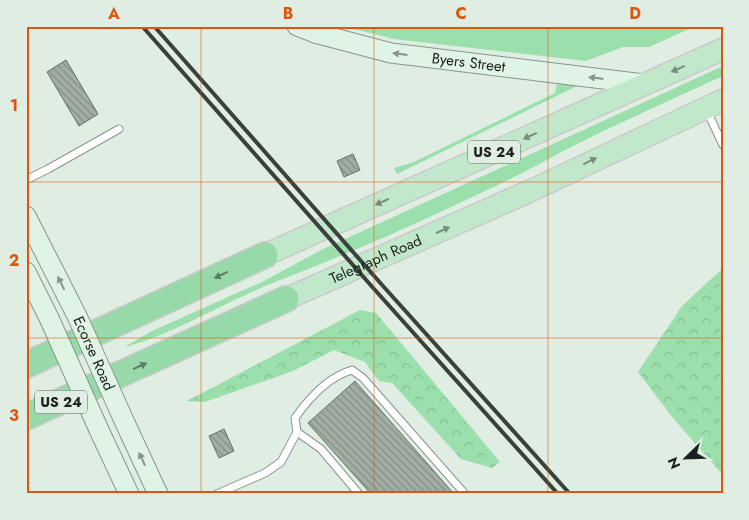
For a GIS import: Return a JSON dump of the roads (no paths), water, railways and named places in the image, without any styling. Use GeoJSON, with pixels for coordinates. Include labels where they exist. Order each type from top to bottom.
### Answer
{"type":"FeatureCollection","features":[{"type":"Feature","properties":{"kind":"highway","name":"US 24"},"geometry":{"type":"LineString","coordinates":[[26,364],[265,255]]}},
{"type":"Feature","properties":{"kind":"highway","name":"Telegraph Road"},"geometry":{"type":"LineString","coordinates":[[26,418],[286,299]]}},
{"type":"Feature","properties":{"kind":"highway"},"geometry":{"type":"LineString","coordinates":[[26,355],[74,342]]}},
{"type":"Feature","properties":{"kind":"main road","name":"Byers Street"},"geometry":{"type":"LineString","coordinates":[[297,26],[323,36],[391,53],[644,84]]}},
{"type":"Feature","properties":{"kind":"main road","name":"US 24"},"geometry":{"type":"LineString","coordinates":[[265,255],[723,49]]}},
{"type":"Feature","properties":{"kind":"main road","name":"Telegraph Road"},"geometry":{"type":"LineString","coordinates":[[286,299],[528,192],[714,104]]}},
{"type":"Feature","properties":{"kind":"main road","name":"Ecorse Road"},"geometry":{"type":"LineString","coordinates":[[26,216],[77,316],[158,494]]}},
{"type":"Feature","properties":{"kind":"main road","name":"Ecorse Road"},"geometry":{"type":"LineString","coordinates":[[26,272],[49,318],[129,494]]}},
{"type":"Feature","properties":{"kind":"lane"},"geometry":{"type":"LineString","coordinates":[[714,104],[723,145]]}},
{"type":"Feature","properties":{"kind":"lane"},"geometry":{"type":"LineString","coordinates":[[26,180],[118,129]]}},
{"type":"Feature","properties":{"kind":"lane"},"geometry":{"type":"LineString","coordinates":[[217,494],[265,473],[281,462],[296,432],[295,418],[307,400],[339,373],[352,370],[363,378],[465,494]]}},
{"type":"Feature","properties":{"kind":"lane"},"geometry":{"type":"LineString","coordinates":[[296,432],[321,450],[359,494]]}},
{"type":"Feature","properties":{"kind":"railway"},"geometry":{"type":"LineString","coordinates":[[142,26],[558,494]]}},
{"type":"Feature","properties":{"kind":"railway"},"geometry":{"type":"LineString","coordinates":[[154,26],[383,286],[570,494]]}}]}
